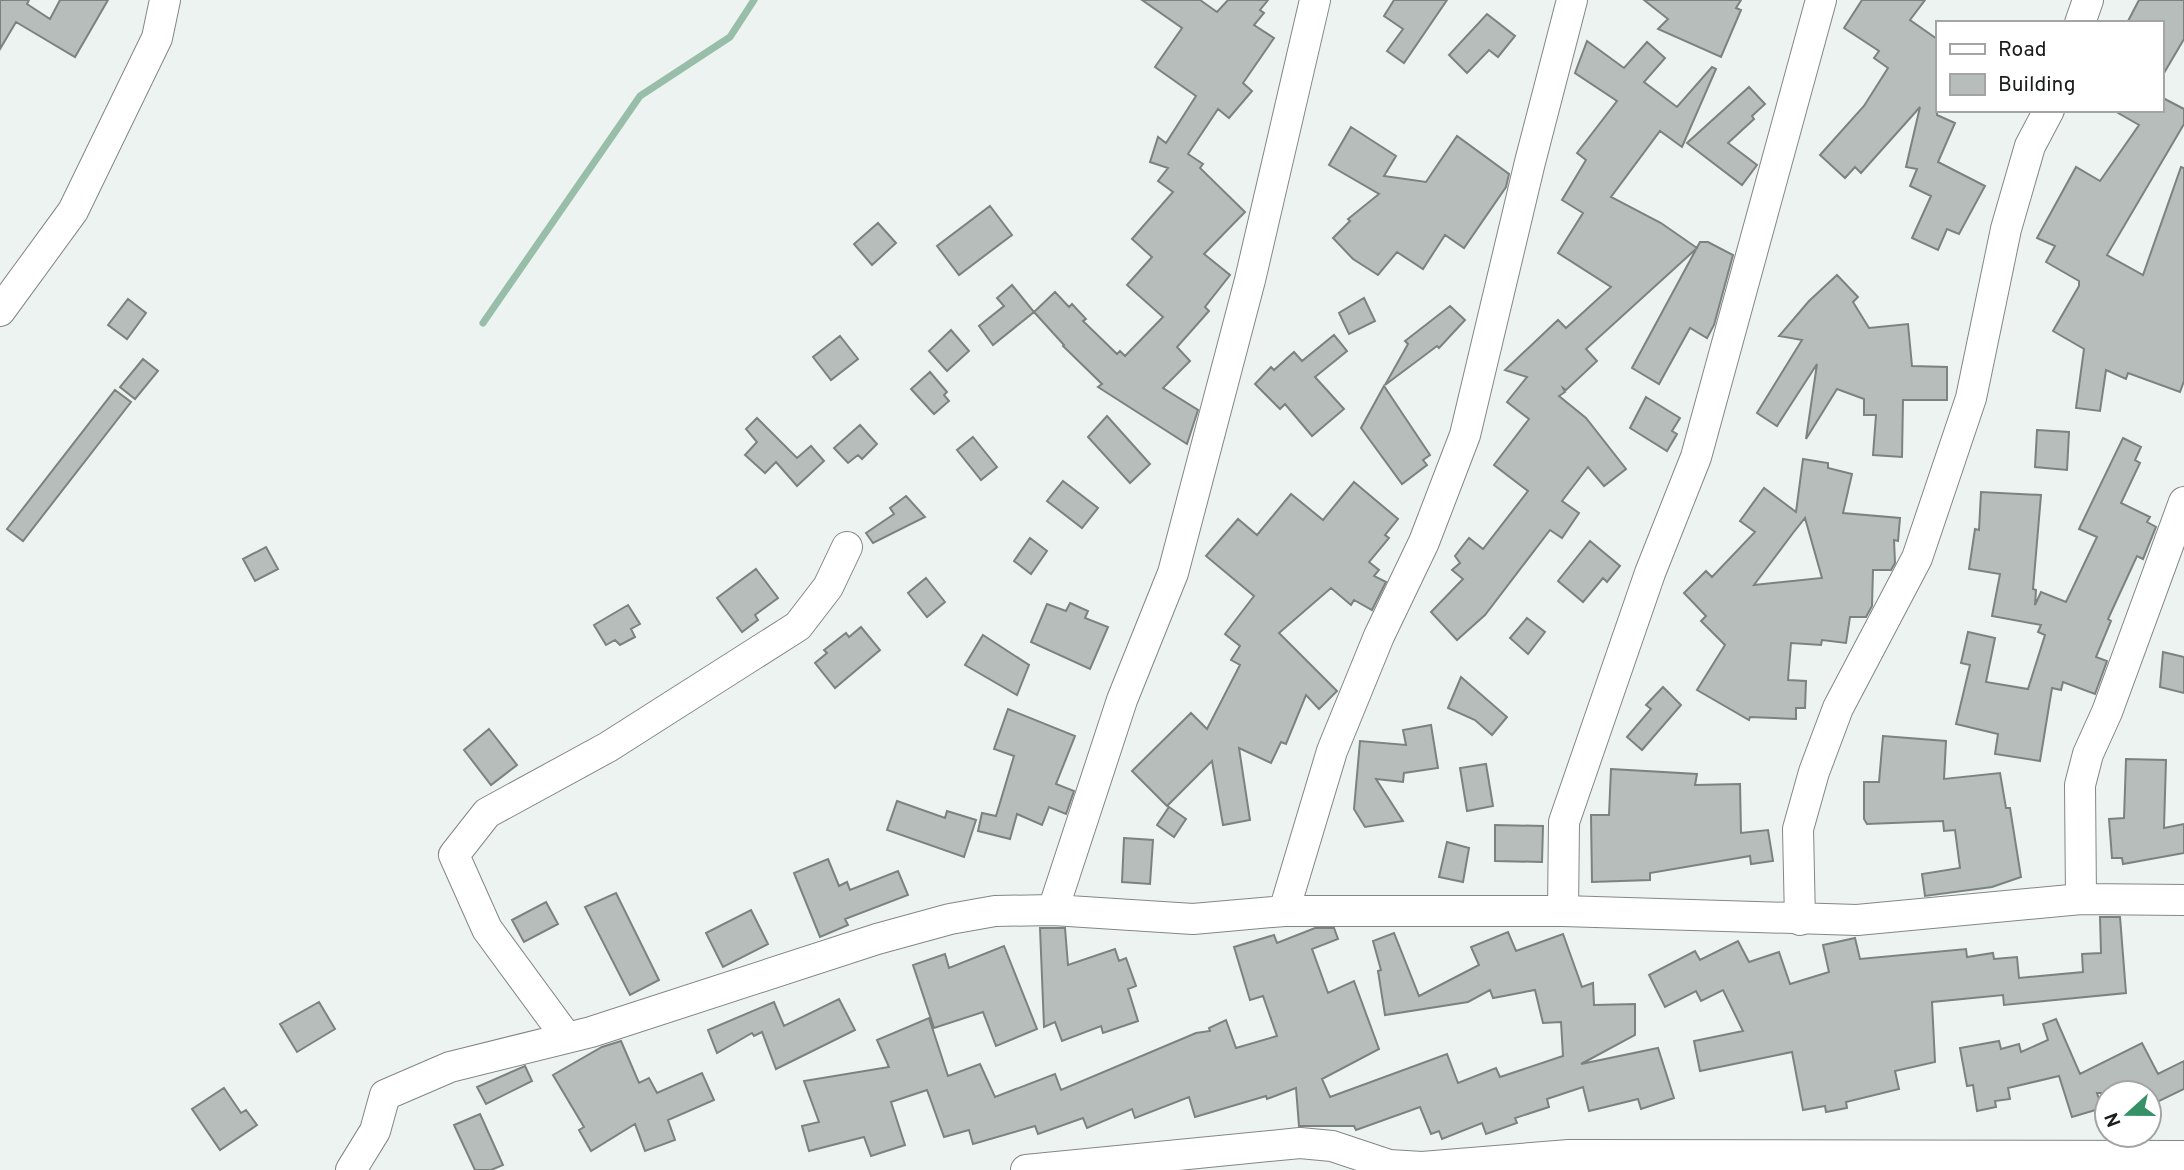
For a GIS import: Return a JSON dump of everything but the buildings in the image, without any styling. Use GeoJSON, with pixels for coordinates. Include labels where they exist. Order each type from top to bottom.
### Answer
{"type":"FeatureCollection","features":[{"type":"Feature","properties":{"kind":"street"},"geometry":{"type":"LineString","coordinates":[[0,311],[73,211],[158,38],[165,0]]}},
{"type":"Feature","properties":{"kind":"street"},"geometry":{"type":"LineString","coordinates":[[1052,911],[1122,700],[1173,573],[1250,280],[1315,0]]}},
{"type":"Feature","properties":{"kind":"street"},"geometry":{"type":"LineString","coordinates":[[1284,911],[1332,751],[1379,636],[1424,542],[1465,435],[1572,0]]}},
{"type":"Feature","properties":{"kind":"street"},"geometry":{"type":"LineString","coordinates":[[1563,911],[1564,822],[1650,573],[1696,457],[1821,0]]}},
{"type":"Feature","properties":{"kind":"street"},"geometry":{"type":"LineString","coordinates":[[2081,21],[2088,0]]}},
{"type":"Feature","properties":{"kind":"street"},"geometry":{"type":"LineString","coordinates":[[1800,920],[1798,829],[1814,772],[1838,708],[1917,558],[1971,398],[2006,229],[2030,146],[2048,112]]}},
{"type":"Feature","properties":{"kind":"street"},"geometry":{"type":"LineString","coordinates":[[2081,899],[2078,817],[2083,774],[2184,502]]}},
{"type":"Feature","properties":{"kind":"street"},"geometry":{"type":"LineString","coordinates":[[567,1038],[487,929],[454,855],[487,813],[608,747],[798,626],[828,587],[847,547]]}},
{"type":"Feature","properties":{"kind":"street"},"geometry":{"type":"LineString","coordinates":[[351,1170],[375,1131],[385,1095],[450,1067],[567,1038],[877,939],[950,919],[995,911],[1052,911],[1193,919],[1284,911],[1563,911],[1857,920],[2081,899],[2184,900]]}},
{"type":"Feature","properties":{"kind":"street"},"geometry":{"type":"LineString","coordinates":[[1027,1170],[1300,1143],[1332,1146],[1389,1165],[1422,1167],[1569,1155],[2184,1156]]}},
{"type":"Feature","properties":{"kind":"waterway"},"geometry":{"type":"LineString","coordinates":[[483,323],[640,96],[730,37],[754,0]]}}]}
